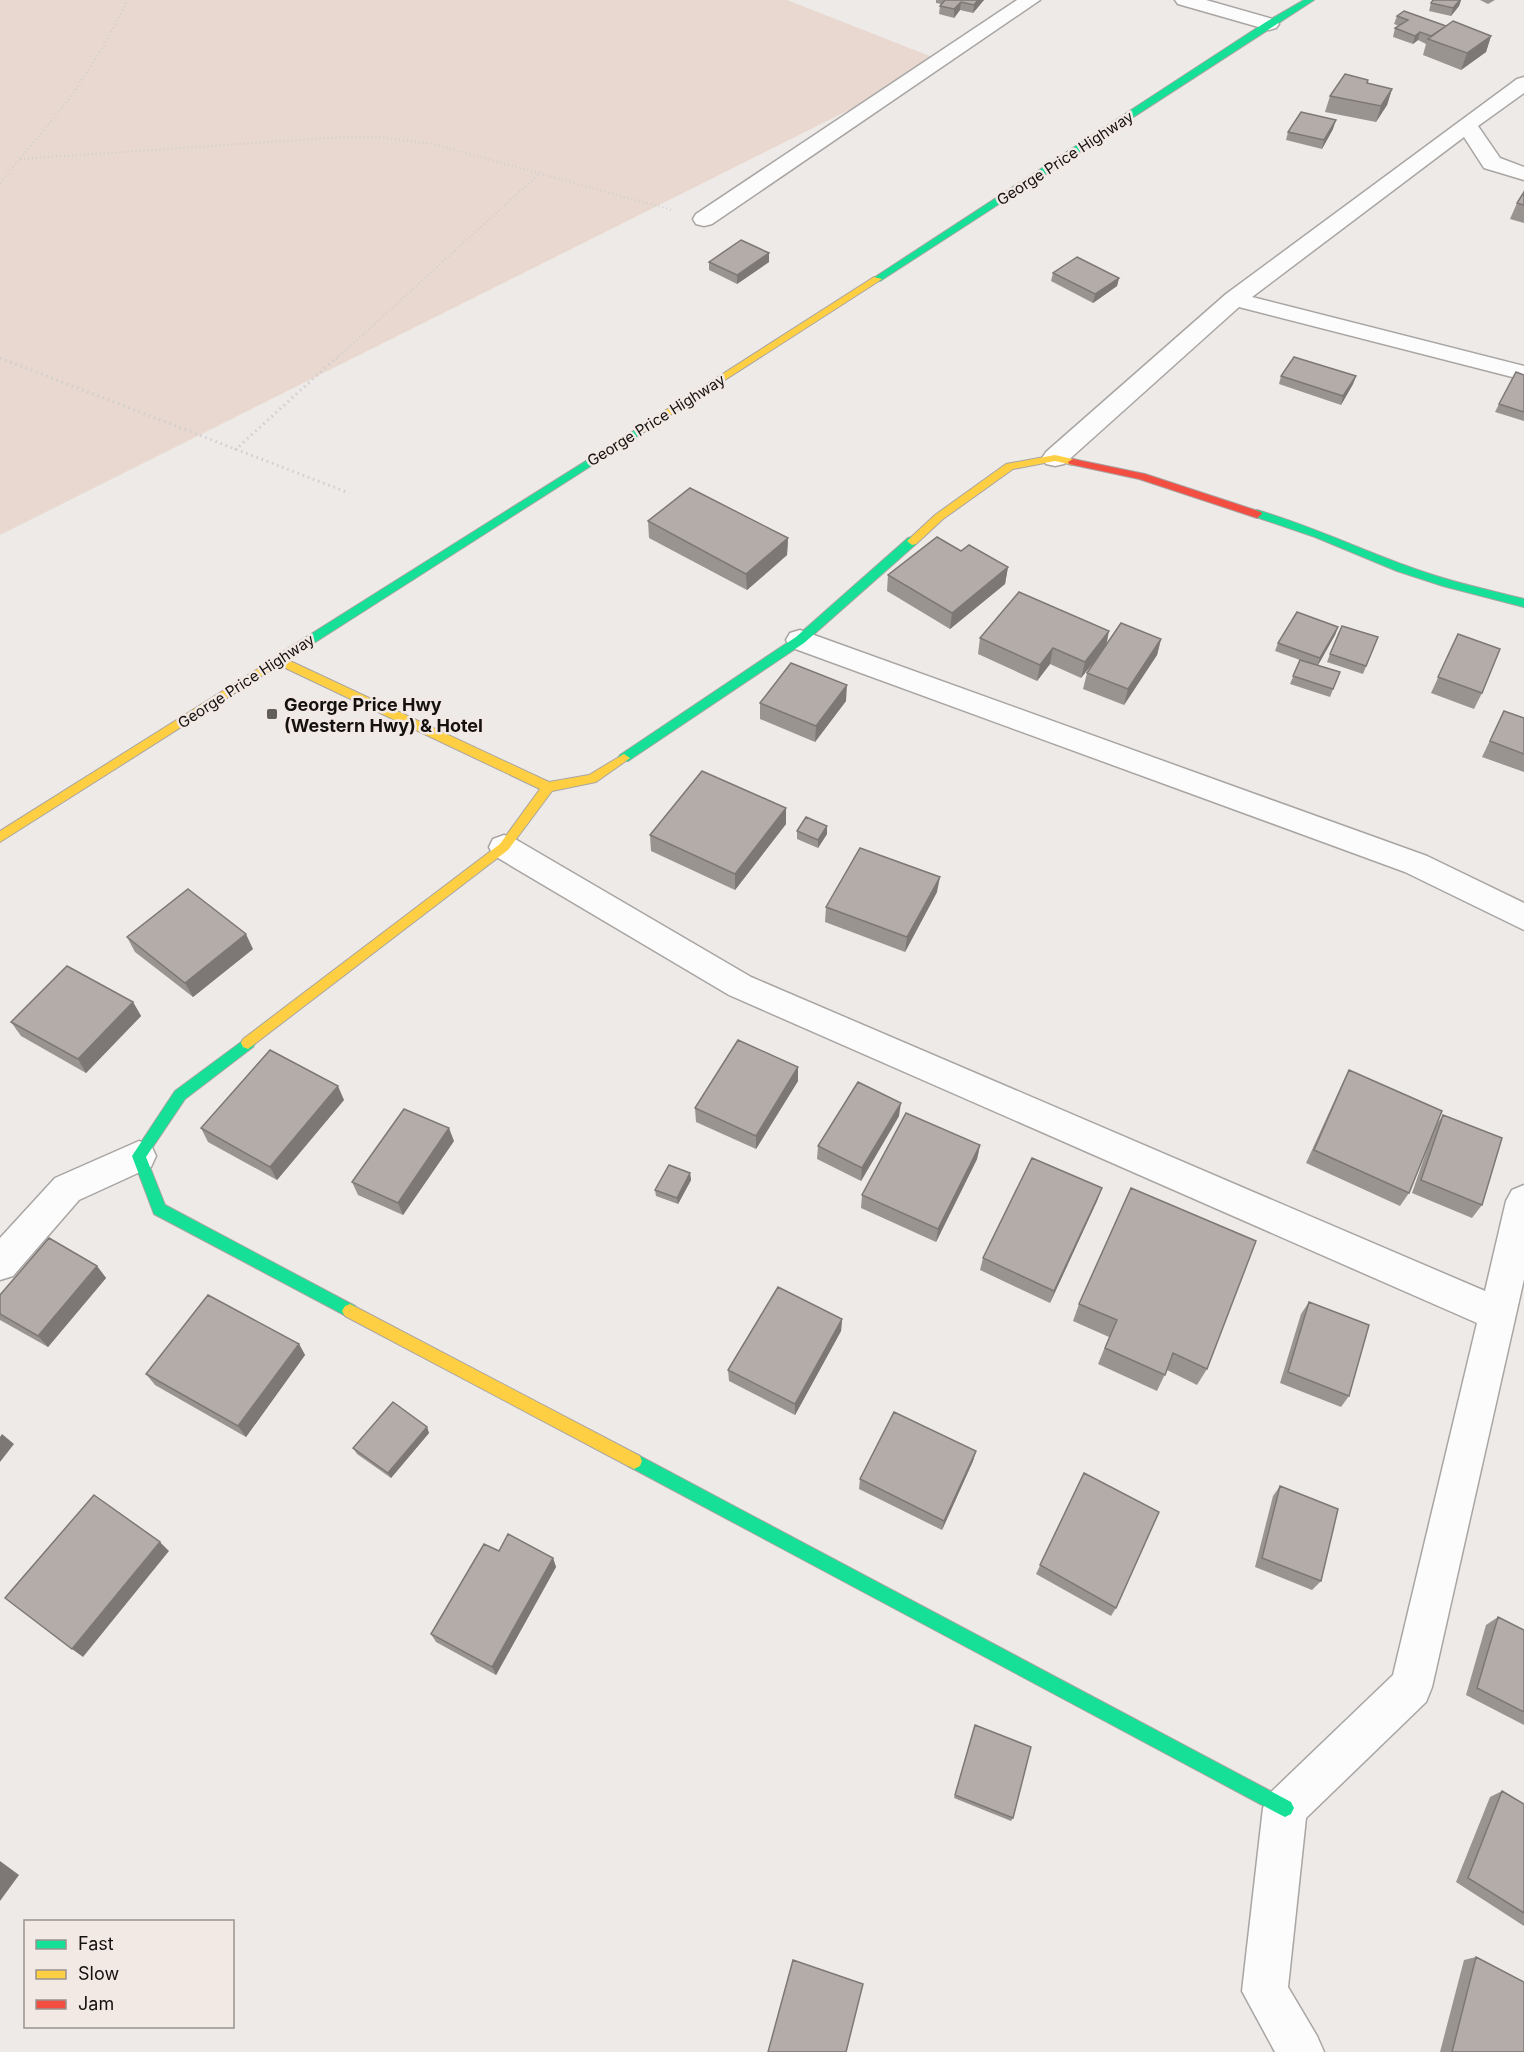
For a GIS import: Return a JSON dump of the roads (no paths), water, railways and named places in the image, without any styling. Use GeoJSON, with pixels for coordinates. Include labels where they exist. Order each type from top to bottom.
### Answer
{"type":"FeatureCollection","features":[{"type":"Feature","properties":{"kind":"main road","name":"George Price Highway"},"geometry":{"type":"LineString","coordinates":[[0,837],[1003,199],[1269,24],[1310,0]]}},
{"type":"Feature","properties":{"kind":"main road"},"geometry":{"type":"LineString","coordinates":[[278,660],[548,787],[592,779],[800,640],[939,517],[1010,466],[1056,458],[1142,476],[1319,534],[1401,568],[1447,583],[1524,603]]}},
{"type":"Feature","properties":{"kind":"main road"},"geometry":{"type":"LineString","coordinates":[[548,787],[504,847],[180,1095],[139,1156],[159,1209],[1285,1808]]}},
{"type":"Feature","properties":{"kind":"street"},"geometry":{"type":"LineString","coordinates":[[704,219],[1030,0]]}},
{"type":"Feature","properties":{"kind":"street"},"geometry":{"type":"LineString","coordinates":[[1185,0],[1269,24]]}},
{"type":"Feature","properties":{"kind":"street"},"geometry":{"type":"LineString","coordinates":[[1056,458],[1234,299],[1524,83]]}},
{"type":"Feature","properties":{"kind":"street"},"geometry":{"type":"LineString","coordinates":[[1467,125],[1492,163],[1524,174]]}},
{"type":"Feature","properties":{"kind":"street"},"geometry":{"type":"LineString","coordinates":[[1234,299],[1524,373]]}},
{"type":"Feature","properties":{"kind":"street"},"geometry":{"type":"LineString","coordinates":[[800,640],[1416,864],[1524,917]]}},
{"type":"Feature","properties":{"kind":"street"},"geometry":{"type":"LineString","coordinates":[[504,847],[740,986],[1497,1314]]}},
{"type":"Feature","properties":{"kind":"street"},"geometry":{"type":"LineString","coordinates":[[0,1264],[67,1189],[139,1156]]}},
{"type":"Feature","properties":{"kind":"street"},"geometry":{"type":"LineString","coordinates":[[1301,2052],[1265,1991],[1285,1808],[1411,1687],[1524,1201]]}},
{"type":"Feature","properties":{"kind":"place","name":"George Price Hwy (Western Hwy) & Hotel"},"geometry":{"type":"Point","coordinates":[272,714]}}]}
